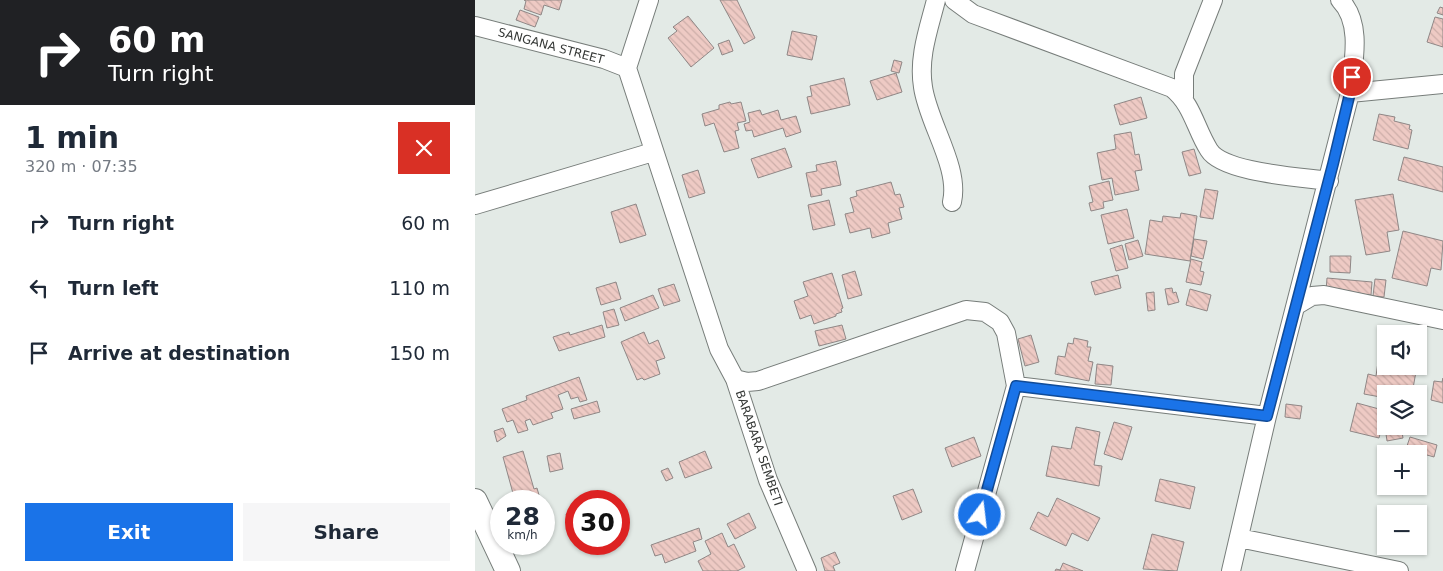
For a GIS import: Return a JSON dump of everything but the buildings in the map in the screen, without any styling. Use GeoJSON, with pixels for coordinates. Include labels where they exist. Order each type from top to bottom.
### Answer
{"type":"FeatureCollection","features":[{"type":"Feature","properties":{"kind":"street"},"geometry":{"type":"LineString","coordinates":[[627,68],[649,0]]}},
{"type":"Feature","properties":{"kind":"street"},"geometry":{"type":"LineString","coordinates":[[936,0],[923,53],[923,87],[954,184],[952,202]]}},
{"type":"Feature","properties":{"kind":"street"},"geometry":{"type":"LineString","coordinates":[[954,0],[973,14],[1172,88],[1184,98],[1209,151],[1217,159],[1234,166],[1329,181]]}},
{"type":"Feature","properties":{"kind":"street"},"geometry":{"type":"LineString","coordinates":[[1184,98],[1184,74],[1213,0]]}},
{"type":"Feature","properties":{"kind":"street"},"geometry":{"type":"LineString","coordinates":[[1231,571],[1267,416],[1329,181],[1350,93],[1354,45],[1353,23],[1346,6],[1339,0]]}},
{"type":"Feature","properties":{"kind":"street","name":"SANGANA STREET"},"geometry":{"type":"LineString","coordinates":[[475,26],[604,60],[627,68]]}},
{"type":"Feature","properties":{"kind":"street","name":"BARABARA SEMBETI"},"geometry":{"type":"LineString","coordinates":[[627,68],[719,349],[735,379],[768,480],[807,571]]}},
{"type":"Feature","properties":{"kind":"street"},"geometry":{"type":"LineString","coordinates":[[1350,93],[1443,84]]}},
{"type":"Feature","properties":{"kind":"street"},"geometry":{"type":"LineString","coordinates":[[475,205],[653,152]]}},
{"type":"Feature","properties":{"kind":"street"},"geometry":{"type":"LineString","coordinates":[[1297,305],[1312,296],[1324,295],[1443,320]]}},
{"type":"Feature","properties":{"kind":"street"},"geometry":{"type":"LineString","coordinates":[[735,379],[758,381],[966,310],[985,312],[1000,322],[1006,333],[1016,386],[965,571]]}},
{"type":"Feature","properties":{"kind":"street"},"geometry":{"type":"LineString","coordinates":[[1016,386],[1267,416]]}},
{"type":"Feature","properties":{"kind":"street"},"geometry":{"type":"LineString","coordinates":[[475,501],[508,571]]}},
{"type":"Feature","properties":{"kind":"street"},"geometry":{"type":"LineString","coordinates":[[1239,538],[1399,571]]}},
{"type":"Feature","properties":{"kind":"route"},"geometry":{"type":"LineString","coordinates":[[980,515],[1016,386],[1267,416],[1333,164],[1352,77]]}}]}
